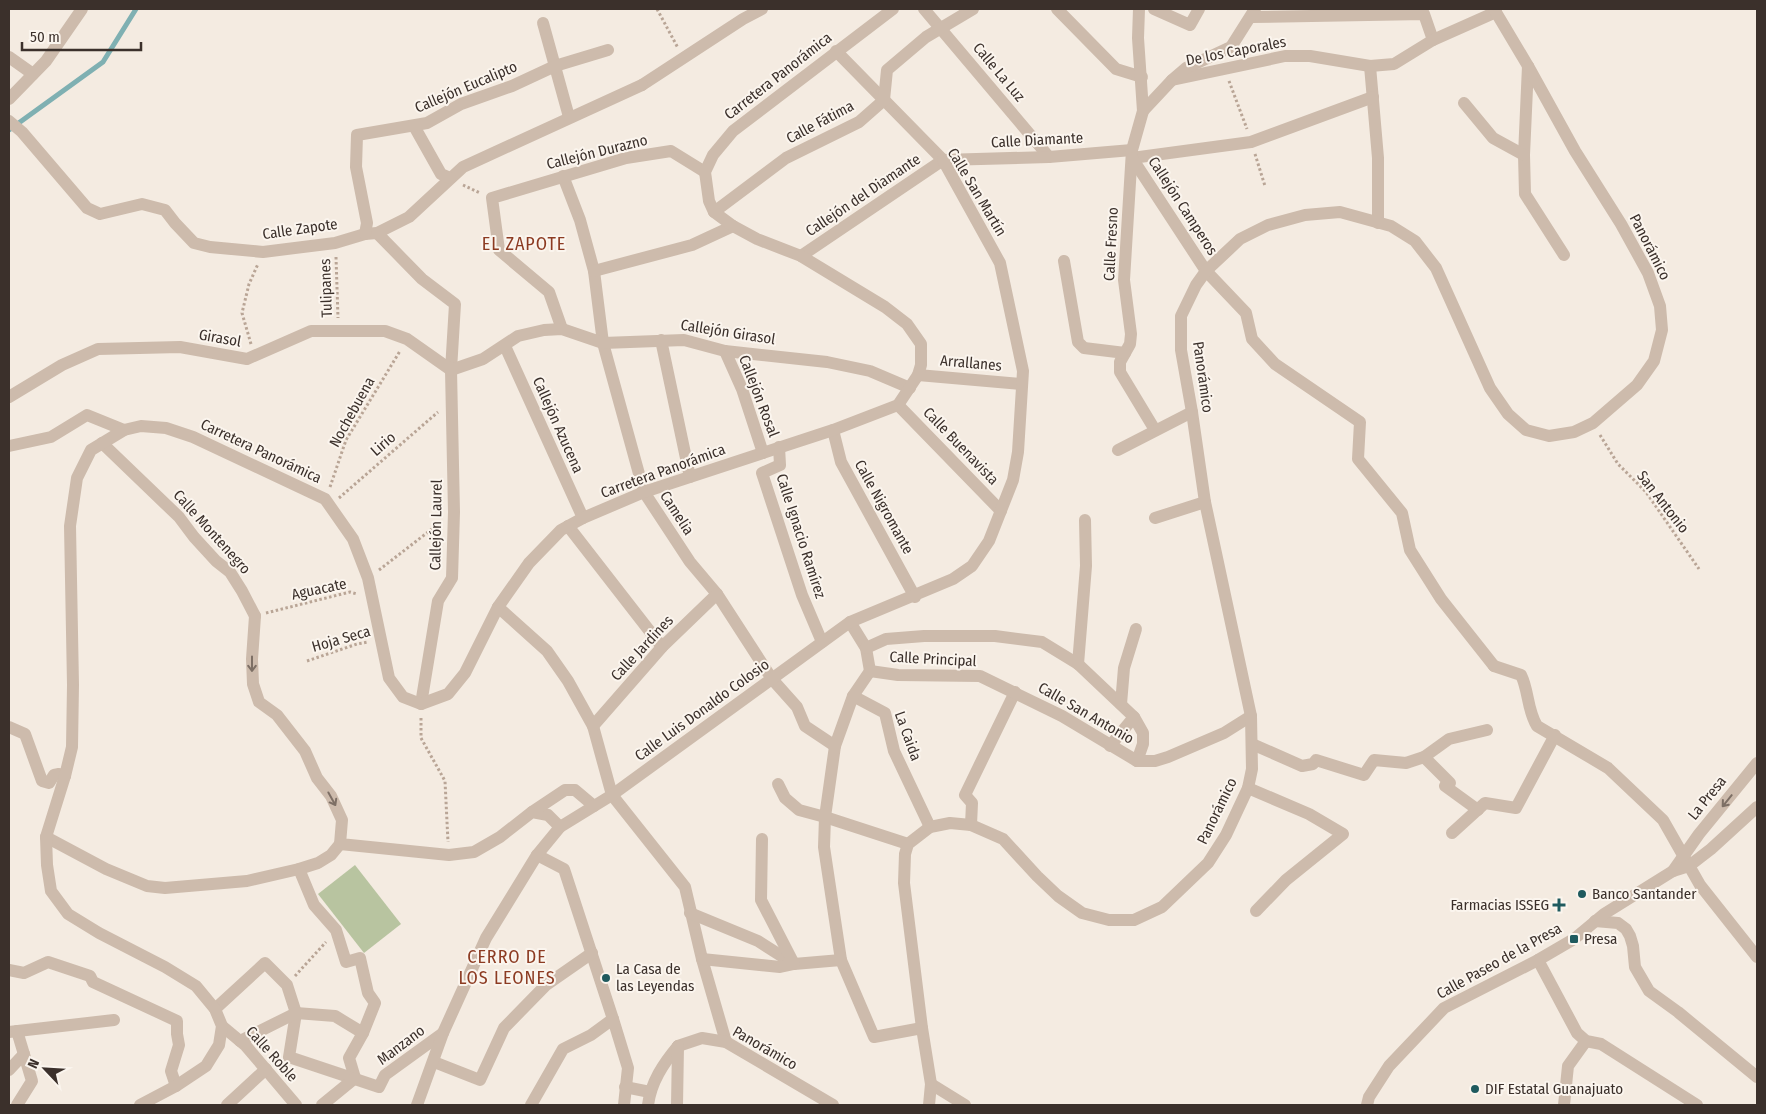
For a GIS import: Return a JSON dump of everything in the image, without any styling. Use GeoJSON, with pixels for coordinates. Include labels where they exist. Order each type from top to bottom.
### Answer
{"type":"FeatureCollection","features":[{"type":"Feature","properties":{"kind":"street"},"geometry":{"type":"LineString","coordinates":[[9,99],[46,61],[82,9]]}},
{"type":"Feature","properties":{"kind":"street","name":"Calle Zapote"},"geometry":{"type":"LineString","coordinates":[[9,121],[22,132],[87,208],[100,214],[142,204],[165,210],[194,243],[210,247],[263,252],[335,243],[371,233],[410,217],[463,167],[642,85],[682,57],[762,9]]}},
{"type":"Feature","properties":{"kind":"street","name":"Carretera Panorámica"},"geometry":{"type":"LineString","coordinates":[[705,172],[714,154],[733,131],[892,9]]}},
{"type":"Feature","properties":{"kind":"street","name":"Calle La Luz"},"geometry":{"type":"LineString","coordinates":[[924,9],[1049,157]]}},
{"type":"Feature","properties":{"kind":"street"},"geometry":{"type":"LineString","coordinates":[[884,100],[887,70],[926,37],[973,9]]}},
{"type":"Feature","properties":{"kind":"street"},"geometry":{"type":"LineString","coordinates":[[1057,9],[1116,69],[1142,77]]}},
{"type":"Feature","properties":{"kind":"street","name":"Calle Fresno"},"geometry":{"type":"LineString","coordinates":[[1139,9],[1138,38],[1143,111],[1132,154],[1124,280],[1131,334],[1130,344],[1120,362],[1120,372],[1155,430]]}},
{"type":"Feature","properties":{"kind":"street"},"geometry":{"type":"LineString","coordinates":[[1154,9],[1190,25],[1199,9]]}},
{"type":"Feature","properties":{"kind":"street","name":"De los Caporales"},"geometry":{"type":"LineString","coordinates":[[1143,111],[1172,80],[1285,56],[1310,56],[1370,66],[1394,64],[1433,40],[1495,10]]}},
{"type":"Feature","properties":{"kind":"street","name":"Panorámico"},"geometry":{"type":"LineString","coordinates":[[908,844],[930,828],[950,823],[971,825],[1003,838],[1058,896],[1082,913],[1109,920],[1134,920],[1162,906],[1208,863],[1226,835],[1248,788],[1252,769],[1251,716],[1205,502],[1181,350],[1181,316],[1196,285],[1206,271],[1240,239],[1268,225],[1305,215],[1340,212],[1391,226],[1415,241],[1436,268],[1490,388],[1508,414],[1526,430],[1549,436],[1574,432],[1593,423],[1637,385],[1654,361],[1662,330],[1660,306],[1648,273],[1575,151],[1495,10]]}},
{"type":"Feature","properties":{"kind":"street"},"geometry":{"type":"LineString","coordinates":[[1172,80],[1186,68],[1231,47],[1253,13],[1424,14],[1433,40]]}},
{"type":"Feature","properties":{"kind":"street"},"geometry":{"type":"LineString","coordinates":[[543,23],[569,117]]}},
{"type":"Feature","properties":{"kind":"street","name":"Callejón Eucalipto"},"geometry":{"type":"LineString","coordinates":[[371,233],[367,223],[356,167],[358,135],[427,123],[461,104],[512,86],[555,66],[608,50]]}},
{"type":"Feature","properties":{"kind":"street","name":"Calle San Martín"},"geometry":{"type":"LineString","coordinates":[[836,51],[943,160],[1000,263],[1023,371],[1021,384]]}},
{"type":"Feature","properties":{"kind":"street"},"geometry":{"type":"LineString","coordinates":[[9,57],[33,74]]}},
{"type":"Feature","properties":{"kind":"street"},"geometry":{"type":"LineString","coordinates":[[1370,66],[1378,158],[1378,223]]}},
{"type":"Feature","properties":{"kind":"street"},"geometry":{"type":"LineString","coordinates":[[1528,66],[1524,155],[1525,194],[1564,255]]}},
{"type":"Feature","properties":{"kind":"street","name":"Calle Diamante"},"geometry":{"type":"LineString","coordinates":[[943,160],[1132,154],[1251,142],[1374,97]]}},
{"type":"Feature","properties":{"kind":"street","name":"Calle Fátima"},"geometry":{"type":"LineString","coordinates":[[714,212],[786,158],[859,122],[884,100]]}},
{"type":"Feature","properties":{"kind":"street"},"geometry":{"type":"LineString","coordinates":[[1464,103],[1493,138],[1524,155]]}},
{"type":"Feature","properties":{"kind":"street"},"geometry":{"type":"LineString","coordinates":[[414,126],[441,174],[450,178]]}},
{"type":"Feature","properties":{"kind":"street","name":"Callejón Durazno"},"geometry":{"type":"LineString","coordinates":[[492,198],[626,158],[670,151],[705,172]]}},
{"type":"Feature","properties":{"kind":"street","name":"Callejón Camperos"},"geometry":{"type":"LineString","coordinates":[[1132,154],[1206,271]]}},
{"type":"Feature","properties":{"kind":"street","name":"Callejón del Diamante"},"geometry":{"type":"LineString","coordinates":[[801,256],[943,160]]}},
{"type":"Feature","properties":{"kind":"street"},"geometry":{"type":"LineString","coordinates":[[705,172],[709,201],[714,212],[733,226],[757,239],[801,256],[886,307],[907,324],[921,344],[921,365],[918,375],[898,404]]}},
{"type":"Feature","properties":{"kind":"street","name":"Camelia"},"geometry":{"type":"LineString","coordinates":[[563,176],[580,220],[594,271],[603,342],[644,492],[690,562],[717,594],[772,679],[797,707],[805,726],[835,746]]}},
{"type":"Feature","properties":{"kind":"street"},"geometry":{"type":"LineString","coordinates":[[492,198],[499,250],[549,292],[562,329]]}},
{"type":"Feature","properties":{"kind":"street"},"geometry":{"type":"LineString","coordinates":[[594,271],[692,245],[733,226]]}},
{"type":"Feature","properties":{"kind":"street"},"geometry":{"type":"LineString","coordinates":[[371,233],[422,279],[455,304],[451,370]]}},
{"type":"Feature","properties":{"kind":"street"},"geometry":{"type":"LineString","coordinates":[[1064,261],[1078,342],[1084,348],[1125,354]]}},
{"type":"Feature","properties":{"kind":"street"},"geometry":{"type":"LineString","coordinates":[[1206,271],[1246,312],[1252,339],[1275,364],[1360,422],[1358,459],[1402,513],[1410,550],[1441,599],[1494,666],[1520,675],[1524,681],[1531,716],[1537,726],[1608,768],[1663,820],[1700,885],[1757,957]]}},
{"type":"Feature","properties":{"kind":"street","name":"Callejón Girasol"},"geometry":{"type":"LineString","coordinates":[[451,370],[483,359],[518,336],[544,330],[562,329],[603,342],[684,340],[725,351],[827,362],[870,371],[910,388]]}},
{"type":"Feature","properties":{"kind":"street","name":"Girasol"},"geometry":{"type":"LineString","coordinates":[[9,397],[62,365],[98,349],[180,347],[247,359],[311,331],[385,332],[407,339],[451,370]]}},
{"type":"Feature","properties":{"kind":"street"},"geometry":{"type":"LineString","coordinates":[[661,340],[690,477]]}},
{"type":"Feature","properties":{"kind":"street","name":"Callejón Azucena"},"geometry":{"type":"LineString","coordinates":[[504,346],[583,518]]}},
{"type":"Feature","properties":{"kind":"street","name":"Callejón Rosal"},"geometry":{"type":"LineString","coordinates":[[725,351],[742,389],[764,452]]}},
{"type":"Feature","properties":{"kind":"street","name":"Callejón Laurel"},"geometry":{"type":"LineString","coordinates":[[421,704],[438,601],[452,578],[454,512],[451,370]]}},
{"type":"Feature","properties":{"kind":"street","name":"Arrallanes"},"geometry":{"type":"LineString","coordinates":[[918,375],[1021,384]]}},
{"type":"Feature","properties":{"kind":"street","name":"Calle Luis Donaldo Colosio"},"geometry":{"type":"LineString","coordinates":[[418,1105],[443,1033],[486,938],[537,854],[560,826],[612,795],[850,622],[915,597],[953,579],[972,566],[990,541],[1012,480],[1018,452],[1021,384]]}},
{"type":"Feature","properties":{"kind":"street","name":"Carretera Panorámica"},"geometry":{"type":"LineString","coordinates":[[421,704],[448,694],[465,673],[498,607],[529,563],[561,530],[583,518],[644,492],[834,430],[898,404]]}},
{"type":"Feature","properties":{"kind":"street","name":"Calle Buenavista"},"geometry":{"type":"LineString","coordinates":[[898,404],[1001,511]]}},
{"type":"Feature","properties":{"kind":"street"},"geometry":{"type":"LineString","coordinates":[[1118,450],[1192,412]]}},
{"type":"Feature","properties":{"kind":"street"},"geometry":{"type":"LineString","coordinates":[[9,446],[51,436],[87,415],[124,430]]}},
{"type":"Feature","properties":{"kind":"street","name":"Carretera Panorámica"},"geometry":{"type":"LineString","coordinates":[[222,1026],[215,1009],[196,986],[68,914],[51,891],[47,865],[46,837],[72,747],[73,685],[70,526],[77,478],[91,450],[124,430],[141,426],[166,428],[193,437],[328,502]]}},
{"type":"Feature","properties":{"kind":"street","name":"Calle Nigromante"},"geometry":{"type":"LineString","coordinates":[[834,430],[841,462],[915,597]]}},
{"type":"Feature","properties":{"kind":"street","name":"Calle Montenegro"},"geometry":{"type":"LineString","coordinates":[[102,443],[179,517],[216,561],[230,572],[255,616]]}},
{"type":"Feature","properties":{"kind":"street","name":"Calle Ignacio Ramírez"},"geometry":{"type":"LineString","coordinates":[[779,448],[780,465],[762,473],[802,595],[822,642]]}},
{"type":"Feature","properties":{"kind":"street"},"geometry":{"type":"LineString","coordinates":[[328,502],[353,539],[368,578],[389,678],[403,697],[421,704]]}},
{"type":"Feature","properties":{"kind":"street"},"geometry":{"type":"LineString","coordinates":[[1155,518],[1205,502]]}},
{"type":"Feature","properties":{"kind":"street"},"geometry":{"type":"LineString","coordinates":[[1078,664],[1086,566],[1085,520]]}},
{"type":"Feature","properties":{"kind":"street"},"geometry":{"type":"LineString","coordinates":[[568,526],[662,647]]}},
{"type":"Feature","properties":{"kind":"street","name":"Calle Jardines"},"geometry":{"type":"LineString","coordinates":[[593,726],[662,647],[717,594]]}},
{"type":"Feature","properties":{"kind":"street"},"geometry":{"type":"LineString","coordinates":[[498,607],[547,651],[568,681],[593,726],[612,795],[684,887],[702,960],[726,1042]]}},
{"type":"Feature","properties":{"kind":"street"},"geometry":{"type":"LineString","coordinates":[[46,837],[106,869],[147,886],[165,888],[247,880],[299,869],[318,863],[331,855],[340,844],[342,820],[331,796],[317,778],[305,751],[277,715],[259,702],[252,684],[255,616]]}},
{"type":"Feature","properties":{"kind":"street","name":"Calle Principal"},"geometry":{"type":"LineString","coordinates":[[850,622],[866,648],[870,671],[898,675],[980,676],[1015,692]]}},
{"type":"Feature","properties":{"kind":"street"},"geometry":{"type":"LineString","coordinates":[[1121,704],[1124,668],[1136,629]]}},
{"type":"Feature","properties":{"kind":"street"},"geometry":{"type":"LineString","coordinates":[[866,648],[886,639],[932,636],[995,636],[1042,642],[1078,664],[1134,717],[1143,733],[1143,744],[1137,761]]}},
{"type":"Feature","properties":{"kind":"street"},"geometry":{"type":"LineString","coordinates":[[870,671],[853,696],[835,746],[825,817],[824,847],[841,960],[874,1037],[922,1028]]}},
{"type":"Feature","properties":{"kind":"street"},"geometry":{"type":"LineString","coordinates":[[971,825],[972,803],[966,795],[1015,692]]}},
{"type":"Feature","properties":{"kind":"street","name":"Calle San Antonio"},"geometry":{"type":"LineString","coordinates":[[1015,692],[1062,716],[1137,761],[1155,761],[1168,757],[1224,733],[1251,716]]}},
{"type":"Feature","properties":{"kind":"street","name":"La Caida"},"geometry":{"type":"LineString","coordinates":[[853,696],[885,713],[894,751],[930,828]]}},
{"type":"Feature","properties":{"kind":"street"},"geometry":{"type":"LineString","coordinates":[[1110,746],[1134,717]]}},
{"type":"Feature","properties":{"kind":"street"},"geometry":{"type":"LineString","coordinates":[[9,726],[24,734],[42,781],[49,783],[54,775],[65,776]]}},
{"type":"Feature","properties":{"kind":"street"},"geometry":{"type":"LineString","coordinates":[[1252,744],[1302,766],[1312,764],[1316,760],[1364,775],[1374,760],[1406,763],[1424,757],[1449,739],[1487,730]]}},
{"type":"Feature","properties":{"kind":"street"},"geometry":{"type":"LineString","coordinates":[[1452,833],[1484,803],[1516,808],[1555,736]]}},
{"type":"Feature","properties":{"kind":"street"},"geometry":{"type":"LineString","coordinates":[[1424,757],[1450,783],[1445,786],[1478,810]]}},
{"type":"Feature","properties":{"kind":"street","name":"La Presa"},"geometry":{"type":"LineString","coordinates":[[1686,861],[1757,763]]}},
{"type":"Feature","properties":{"kind":"street"},"geometry":{"type":"LineString","coordinates":[[778,784],[785,798],[799,810],[908,844],[904,883],[931,1084],[929,1105]]}},
{"type":"Feature","properties":{"kind":"street"},"geometry":{"type":"LineString","coordinates":[[1248,788],[1309,814],[1343,834],[1286,880],[1256,911]]}},
{"type":"Feature","properties":{"kind":"street"},"geometry":{"type":"LineString","coordinates":[[340,844],[449,855],[474,852],[500,837],[532,812],[565,790],[575,790],[594,806]]}},
{"type":"Feature","properties":{"kind":"street"},"geometry":{"type":"LineString","coordinates":[[1686,861],[1711,849],[1757,807]]}},
{"type":"Feature","properties":{"kind":"street"},"geometry":{"type":"LineString","coordinates":[[532,812],[548,815],[560,826]]}},
{"type":"Feature","properties":{"kind":"street"},"geometry":{"type":"LineString","coordinates":[[762,838],[760,900],[794,964]]}},
{"type":"Feature","properties":{"kind":"street"},"geometry":{"type":"LineString","coordinates":[[537,854],[564,869],[628,1068],[624,1105]]}},
{"type":"Feature","properties":{"kind":"street","name":"Calle Paseo de la Presa"},"geometry":{"type":"LineString","coordinates":[[1367,1105],[1369,1098],[1389,1066],[1444,1008],[1538,960],[1574,938],[1595,921],[1686,861]]}},
{"type":"Feature","properties":{"kind":"street"},"geometry":{"type":"LineString","coordinates":[[299,869],[314,905],[336,930],[346,962],[360,958],[368,993],[375,1003],[363,1033],[349,1058],[354,1078]]}},
{"type":"Feature","properties":{"kind":"street"},"geometry":{"type":"LineString","coordinates":[[690,913],[758,941],[794,964]]}},
{"type":"Feature","properties":{"kind":"street"},"geometry":{"type":"LineString","coordinates":[[1595,921],[1618,923],[1626,929],[1633,946],[1635,967],[1648,991],[1678,1012],[1757,1077]]}},
{"type":"Feature","properties":{"kind":"street"},"geometry":{"type":"LineString","coordinates":[[434,1062],[480,1080],[504,1028],[546,985],[592,953]]}},
{"type":"Feature","properties":{"kind":"street"},"geometry":{"type":"LineString","coordinates":[[702,960],[780,967],[841,960]]}},
{"type":"Feature","properties":{"kind":"street"},"geometry":{"type":"LineString","coordinates":[[1538,960],[1577,1032],[1586,1041],[1601,1044],[1697,1105]]}},
{"type":"Feature","properties":{"kind":"street"},"geometry":{"type":"LineString","coordinates":[[9,970],[24,973],[48,962],[90,976],[93,982],[177,1021],[177,1034],[180,1045],[170,1071],[176,1086]]}},
{"type":"Feature","properties":{"kind":"street"},"geometry":{"type":"LineString","coordinates":[[215,1009],[265,963],[287,985],[296,1013],[289,1057],[354,1078]]}},
{"type":"Feature","properties":{"kind":"street"},"geometry":{"type":"LineString","coordinates":[[240,1040],[296,1013],[335,1016],[363,1033]]}},
{"type":"Feature","properties":{"kind":"street"},"geometry":{"type":"LineString","coordinates":[[531,1105],[563,1049],[591,1036],[613,1019]]}},
{"type":"Feature","properties":{"kind":"street"},"geometry":{"type":"LineString","coordinates":[[17,1105],[32,1081],[24,1054],[13,1032],[114,1020]]}},
{"type":"Feature","properties":{"kind":"street"},"geometry":{"type":"LineString","coordinates":[[140,1105],[176,1086],[206,1066],[219,1046],[222,1026]]}},
{"type":"Feature","properties":{"kind":"street","name":"Calle Roble"},"geometry":{"type":"LineString","coordinates":[[222,1026],[240,1040],[266,1069],[293,1104]]}},
{"type":"Feature","properties":{"kind":"street","name":"Manzano"},"geometry":{"type":"LineString","coordinates":[[354,1078],[379,1087],[385,1075],[443,1033]]}},
{"type":"Feature","properties":{"kind":"street","name":"Panorámico"},"geometry":{"type":"LineString","coordinates":[[678,1046],[702,1038],[726,1042],[832,1105]]}},
{"type":"Feature","properties":{"kind":"street"},"geometry":{"type":"LineString","coordinates":[[1564,1105],[1568,1066],[1586,1041]]}},
{"type":"Feature","properties":{"kind":"street"},"geometry":{"type":"LineString","coordinates":[[648,1105],[650,1092],[662,1065],[678,1046]]}},
{"type":"Feature","properties":{"kind":"street"},"geometry":{"type":"LineString","coordinates":[[677,1105],[678,1046]]}},
{"type":"Feature","properties":{"kind":"street"},"geometry":{"type":"LineString","coordinates":[[9,1070],[24,1054]]}},
{"type":"Feature","properties":{"kind":"street"},"geometry":{"type":"LineString","coordinates":[[227,1105],[266,1069]]}},
{"type":"Feature","properties":{"kind":"street"},"geometry":{"type":"LineString","coordinates":[[322,1105],[354,1078]]}},
{"type":"Feature","properties":{"kind":"street"},"geometry":{"type":"LineString","coordinates":[[931,1084],[965,1105]]}},
{"type":"Feature","properties":{"kind":"street"},"geometry":{"type":"LineString","coordinates":[[625,1088],[650,1092]]}},
{"type":"Feature","properties":{"kind":"path"},"geometry":{"type":"LineString","coordinates":[[657,9],[682,57]]}},
{"type":"Feature","properties":{"kind":"path"},"geometry":{"type":"LineString","coordinates":[[450,178],[492,198]]}},
{"type":"Feature","properties":{"kind":"path","name":"Tulipanes"},"geometry":{"type":"LineString","coordinates":[[335,243],[339,331]]}},
{"type":"Feature","properties":{"kind":"path"},"geometry":{"type":"LineString","coordinates":[[254,356],[242,313],[249,284],[263,252]]}},
{"type":"Feature","properties":{"kind":"path","name":"Nochebuena"},"geometry":{"type":"LineString","coordinates":[[328,502],[346,440],[407,339]]}},
{"type":"Feature","properties":{"kind":"path","name":"Lirio"},"geometry":{"type":"LineString","coordinates":[[328,502],[451,401]]}},
{"type":"Feature","properties":{"kind":"path","name":"San Antonio"},"geometry":{"type":"LineString","coordinates":[[1593,423],[1618,464],[1646,492],[1699,569]]}},
{"type":"Feature","properties":{"kind":"path"},"geometry":{"type":"LineString","coordinates":[[368,578],[454,512]]}},
{"type":"Feature","properties":{"kind":"path","name":"Aguacate"},"geometry":{"type":"LineString","coordinates":[[255,616],[350,592],[359,596]]}},
{"type":"Feature","properties":{"kind":"path","name":"Hoja Seca"},"geometry":{"type":"LineString","coordinates":[[307,661],[356,644],[381,639]]}},
{"type":"Feature","properties":{"kind":"path"},"geometry":{"type":"LineString","coordinates":[[421,704],[421,738],[445,782],[449,855]]}},
{"type":"Feature","properties":{"kind":"path"},"geometry":{"type":"LineString","coordinates":[[287,985],[336,930]]}},
{"type":"Feature","properties":{"kind":"green space"},"geometry":{"type":"Polygon","coordinates":[[[355,865],[401,924],[364,953],[318,894],[355,865]]]}},
{"type":"Feature","properties":{"kind":"waterway"},"geometry":{"type":"LineString","coordinates":[[9,130],[103,62],[136,9]]}},
{"type":"Feature","properties":{"kind":"place","name":"Banco Santander"},"geometry":{"type":"Point","coordinates":[1582,894]}},
{"type":"Feature","properties":{"kind":"place","name":"Farmacias ISSEG"},"geometry":{"type":"Point","coordinates":[1559,905]}},
{"type":"Feature","properties":{"kind":"place","name":"Presa"},"geometry":{"type":"Point","coordinates":[1574,939]}},
{"type":"Feature","properties":{"kind":"place","name":"La Casa de las Leyendas"},"geometry":{"type":"Point","coordinates":[606,978]}},
{"type":"Feature","properties":{"kind":"place","name":"DIF Estatal Guanajuato"},"geometry":{"type":"Point","coordinates":[1475,1089]}},
{"type":"Feature","properties":{"kind":"district","name":"EL ZAPOTE"},"geometry":{"type":"Point","coordinates":[524,244]}},
{"type":"Feature","properties":{"kind":"district","name":"CERRO DE LOS LEONES"},"geometry":{"type":"Point","coordinates":[507,968]}}]}
